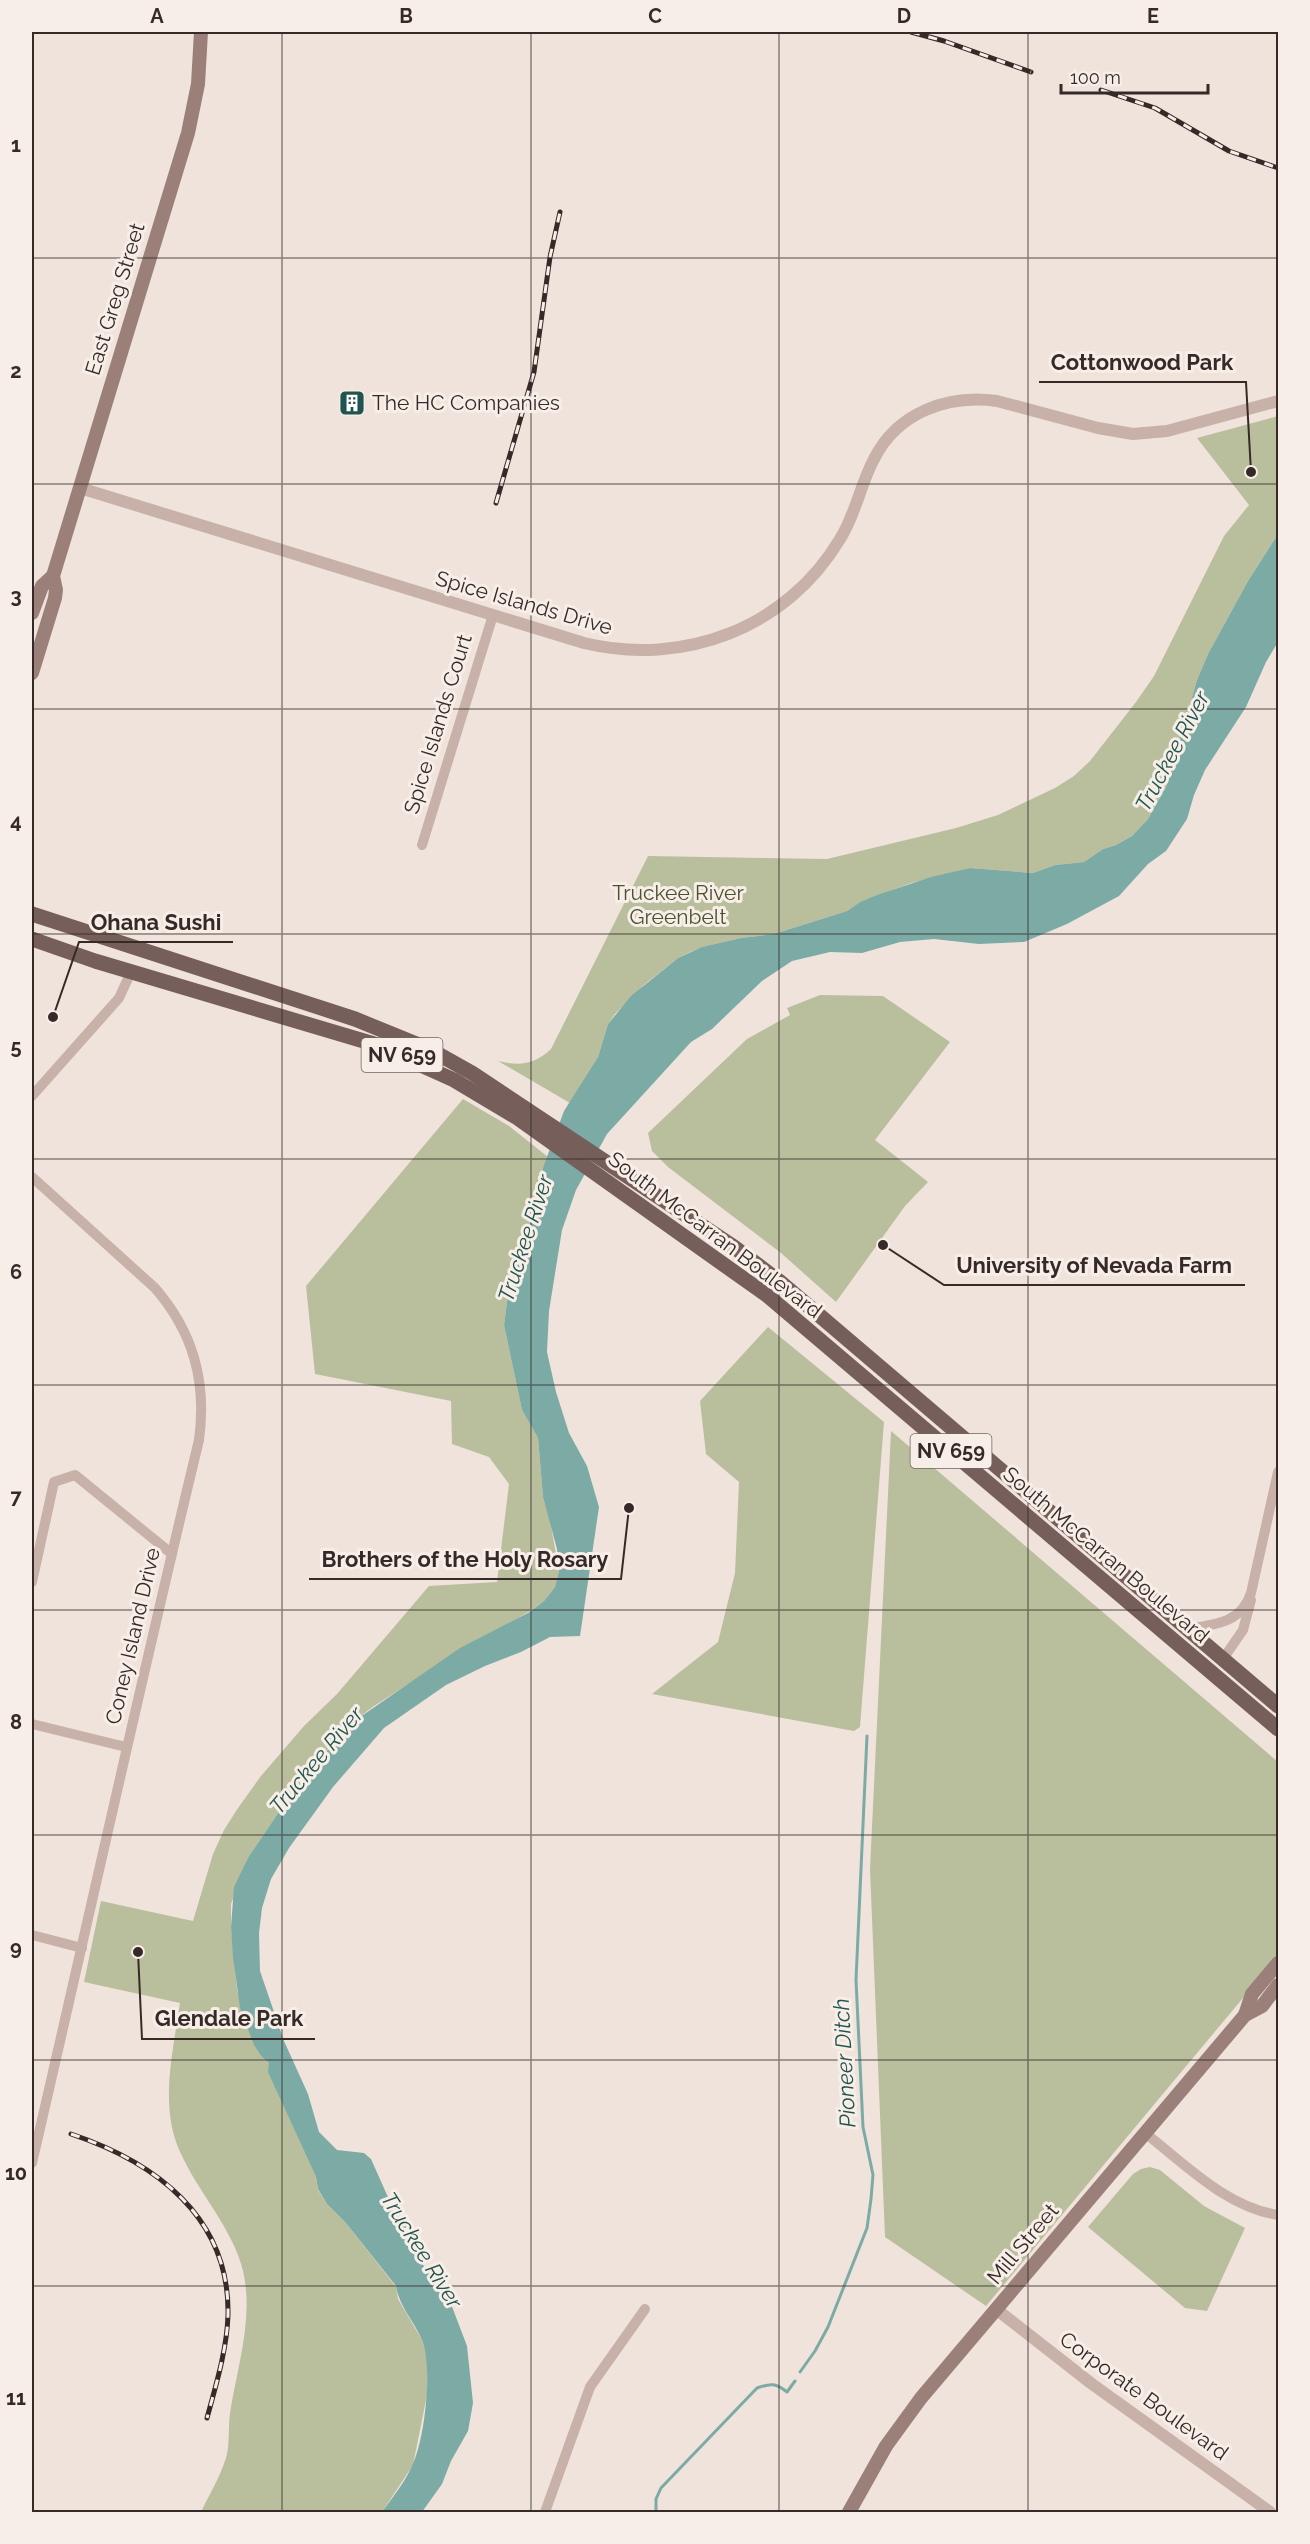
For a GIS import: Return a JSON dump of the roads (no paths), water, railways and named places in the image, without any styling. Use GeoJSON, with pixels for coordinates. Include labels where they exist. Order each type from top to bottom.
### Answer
{"type":"FeatureCollection","features":[{"type":"Feature","properties":{"kind":"main road","name":"East Greg Street"},"geometry":{"type":"LineString","coordinates":[[32,673],[55,598],[53,576],[188,133],[198,84],[201,32]]}},
{"type":"Feature","properties":{"kind":"main road","name":"East Greg Street"},"geometry":{"type":"LineString","coordinates":[[32,613],[42,586],[53,576]]}},
{"type":"Feature","properties":{"kind":"main road"},"geometry":{"type":"LineString","coordinates":[[32,904],[118,943]]}},
{"type":"Feature","properties":{"kind":"main road","name":"South McCarran Boulevard"},"geometry":{"type":"LineString","coordinates":[[32,914],[232,981],[299,999],[394,1034],[472,1073],[532,1120],[617,1178],[768,1296],[1278,1729]]}},
{"type":"Feature","properties":{"kind":"main road","name":"South McCarran Boulevard"},"geometry":{"type":"LineString","coordinates":[[32,939],[131,972],[345,1035],[392,1052],[454,1080],[532,1120]]}},
{"type":"Feature","properties":{"kind":"main road","name":"South McCarran Boulevard"},"geometry":{"type":"LineString","coordinates":[[617,1178],[734,1247],[831,1324],[1278,1706]]}},
{"type":"Feature","properties":{"kind":"main road"},"geometry":{"type":"LineString","coordinates":[[819,1339],[831,1324]]}},
{"type":"Feature","properties":{"kind":"main road","name":"Mill Street"},"geometry":{"type":"LineString","coordinates":[[1245,2015],[1252,1994],[1278,1963]]}},
{"type":"Feature","properties":{"kind":"main road","name":"Mill Street"},"geometry":{"type":"LineString","coordinates":[[849,2512],[886,2446],[912,2409],[1245,2015],[1262,2006],[1278,1985]]}},
{"type":"Feature","properties":{"kind":"street","name":"Spice Islands Drive"},"geometry":{"type":"LineString","coordinates":[[80,488],[584,644],[636,651],[688,647],[738,631],[783,604],[821,567],[849,523],[867,474],[884,443],[910,418],[943,402],[979,398],[997,400],[1098,428],[1140,434],[1167,431],[1278,401]]}},
{"type":"Feature","properties":{"kind":"street","name":"Spice Islands Court"},"geometry":{"type":"LineString","coordinates":[[422,845],[493,615]]}},
{"type":"Feature","properties":{"kind":"street"},"geometry":{"type":"LineString","coordinates":[[32,1096],[119,998],[131,972]]}},
{"type":"Feature","properties":{"kind":"street","name":"Coney Island Drive"},"geometry":{"type":"LineString","coordinates":[[32,1177],[154,1288],[177,1317],[196,1356],[202,1396],[202,1420],[32,2163]]}},
{"type":"Feature","properties":{"kind":"street"},"geometry":{"type":"LineString","coordinates":[[1223,1659],[1246,1623],[1278,1472]]}},
{"type":"Feature","properties":{"kind":"street"},"geometry":{"type":"LineString","coordinates":[[32,1582],[54,1482],[75,1475],[172,1554]]}},
{"type":"Feature","properties":{"kind":"street"},"geometry":{"type":"LineString","coordinates":[[1186,1629],[1231,1620],[1245,1606],[1251,1593]]}},
{"type":"Feature","properties":{"kind":"street"},"geometry":{"type":"LineString","coordinates":[[32,1724],[126,1746]]}},
{"type":"Feature","properties":{"kind":"street"},"geometry":{"type":"LineString","coordinates":[[32,1935],[82,1948]]}},
{"type":"Feature","properties":{"kind":"street"},"geometry":{"type":"LineString","coordinates":[[1145,2133],[1218,2190],[1253,2208],[1278,2215]]}},
{"type":"Feature","properties":{"kind":"street"},"geometry":{"type":"LineString","coordinates":[[545,2512],[590,2387],[645,2309]]}},
{"type":"Feature","properties":{"kind":"street","name":"Corporate Boulevard"},"geometry":{"type":"LineString","coordinates":[[996,2309],[1092,2384],[1270,2512]]}},
{"type":"Feature","properties":{"kind":"water"},"geometry":{"type":"Polygon","coordinates":[[[1278,534],[1278,642],[1266,662],[1246,707],[1205,770],[1187,819],[1166,851],[1148,864],[1119,896],[1067,924],[1024,942],[979,944],[934,939],[900,942],[862,953],[830,952],[792,961],[762,981],[712,1029],[691,1042],[607,1134],[576,1190],[562,1230],[549,1311],[547,1352],[569,1433],[587,1466],[599,1507],[580,1636],[550,1637],[521,1652],[485,1666],[446,1685],[384,1728],[333,1787],[289,1848],[271,1879],[262,1908],[259,1933],[260,1971],[284,2041],[308,2094],[319,2132],[337,2150],[364,2153],[371,2159],[387,2195],[405,2223],[425,2269],[436,2280],[451,2304],[467,2346],[473,2403],[468,2431],[451,2461],[442,2484],[422,2512],[382,2512],[406,2478],[417,2454],[426,2403],[425,2352],[419,2333],[403,2307],[396,2286],[346,2223],[327,2204],[318,2189],[316,2177],[268,2072],[269,2063],[254,2045],[240,2008],[233,1957],[231,1927],[234,1887],[249,1856],[289,1797],[350,1724],[460,1648],[528,1613],[544,1601],[555,1587],[559,1571],[557,1549],[543,1497],[538,1438],[522,1410],[504,1325],[508,1295],[537,1199],[537,1180],[564,1111],[598,1057],[608,1024],[631,996],[678,958],[702,947],[741,938],[774,934],[847,911],[860,902],[877,895],[931,877],[970,868],[1033,873],[1055,865],[1084,862],[1103,849],[1132,836],[1148,819],[1166,787],[1197,680],[1208,654],[1248,581],[1278,534]]]}},
{"type":"Feature","properties":{"kind":"waterway","name":"Pioneer Ditch"},"geometry":{"type":"LineString","coordinates":[[800,2372],[828,2327],[867,2228],[871,2199],[873,2175],[863,2127],[856,1980],[867,1736]]}},
{"type":"Feature","properties":{"kind":"waterway","name":"Pioneer Ditch"},"geometry":{"type":"LineString","coordinates":[[656,2512],[656,2499],[661,2488],[757,2388],[773,2385],[787,2392],[795,2381]]}},
{"type":"Feature","properties":{"kind":"railway"},"geometry":{"type":"LineString","coordinates":[[911,32],[944,41],[1031,72]]}},
{"type":"Feature","properties":{"kind":"railway"},"geometry":{"type":"LineString","coordinates":[[1101,90],[1155,108],[1229,151],[1278,168]]}},
{"type":"Feature","properties":{"kind":"railway"},"geometry":{"type":"LineString","coordinates":[[496,503],[534,372],[550,257],[560,212]]}},
{"type":"Feature","properties":{"kind":"railway"},"geometry":{"type":"LineString","coordinates":[[71,2134],[131,2160],[158,2178],[182,2198],[201,2222],[216,2249],[225,2280],[228,2315],[223,2354],[207,2418]]}},
{"type":"Feature","properties":{"kind":"place","name":"The HC Companies"},"geometry":{"type":"Point","coordinates":[352,403]}},
{"type":"Feature","properties":{"kind":"place","name":"Cottonwood Park"},"geometry":{"type":"Point","coordinates":[1251,472]}},
{"type":"Feature","properties":{"kind":"place","name":"Ohana Sushi"},"geometry":{"type":"Point","coordinates":[53,1017]}},
{"type":"Feature","properties":{"kind":"place","name":"University of Nevada Farm"},"geometry":{"type":"Point","coordinates":[883,1245]}},
{"type":"Feature","properties":{"kind":"place","name":"Brothers of the Holy Rosary"},"geometry":{"type":"Point","coordinates":[629,1508]}},
{"type":"Feature","properties":{"kind":"place","name":"Glendale Park"},"geometry":{"type":"Point","coordinates":[138,1952]}},
{"type":"Feature","properties":{"kind":"water label","name":"Truckee River"},"geometry":{"type":"Point","coordinates":[1172,751]}},
{"type":"Feature","properties":{"kind":"water label","name":"Truckee River"},"geometry":{"type":"Point","coordinates":[525,1238]}},
{"type":"Feature","properties":{"kind":"water label","name":"Truckee River"},"geometry":{"type":"Point","coordinates":[316,1760]}},
{"type":"Feature","properties":{"kind":"water label","name":"Truckee River"},"geometry":{"type":"Point","coordinates":[422,2250]}},
{"type":"Feature","properties":{"kind":"park label","name":"Truckee River Greenbelt"},"geometry":{"type":"Point","coordinates":[678,905]}}]}
